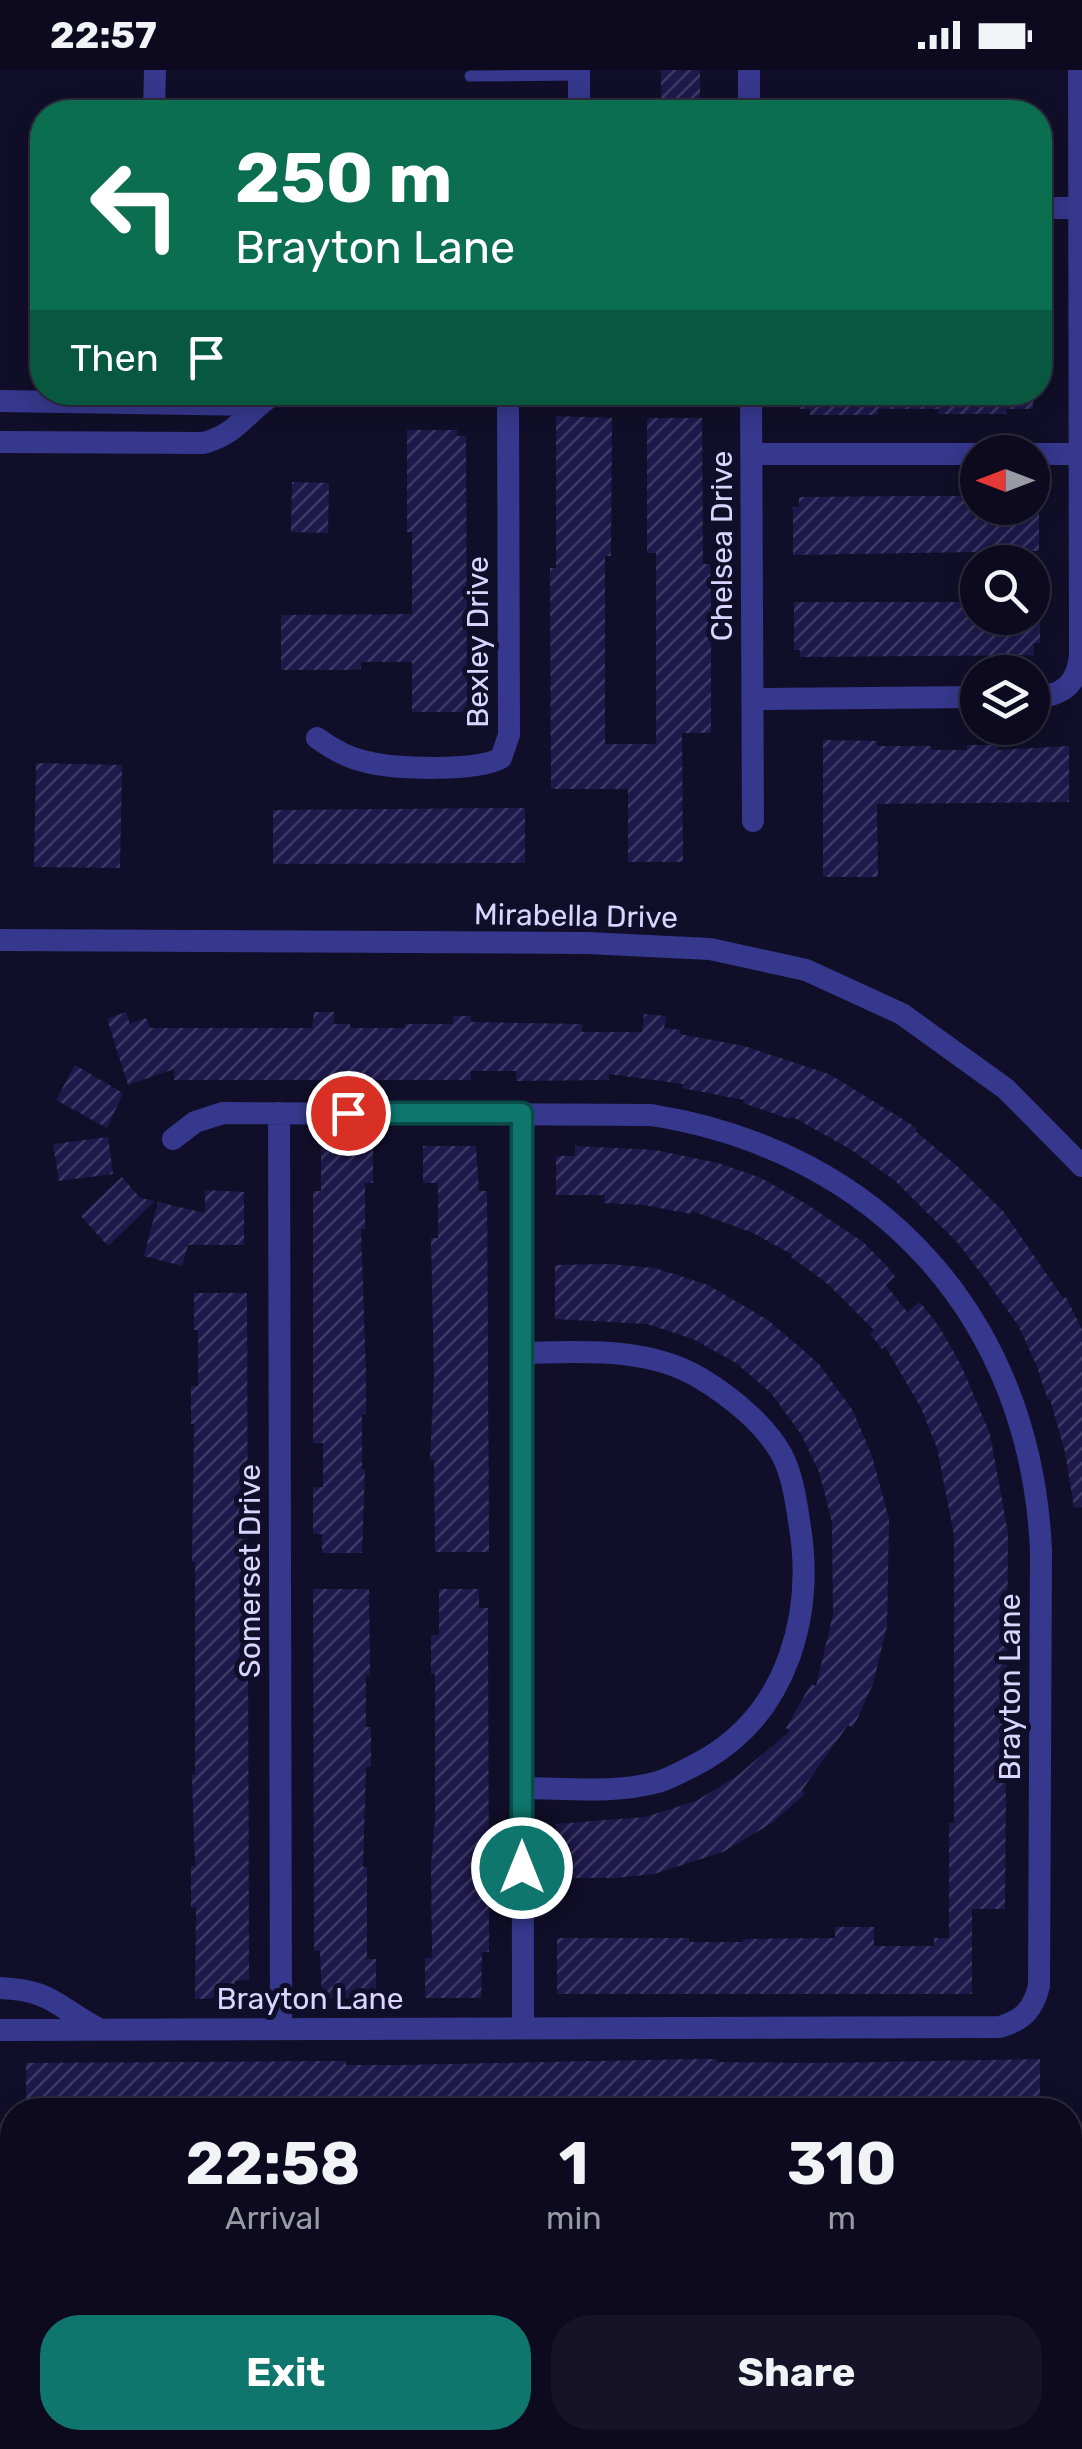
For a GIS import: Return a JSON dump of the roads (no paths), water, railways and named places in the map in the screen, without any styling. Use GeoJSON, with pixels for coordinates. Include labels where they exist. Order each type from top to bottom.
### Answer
{"type":"FeatureCollection","features":[{"type":"Feature","properties":{"kind":"street"},"geometry":{"type":"LineString","coordinates":[[154,100],[155,70]]}},
{"type":"Feature","properties":{"kind":"street"},"geometry":{"type":"LineString","coordinates":[[749,70],[749,100]]}},
{"type":"Feature","properties":{"kind":"street"},"geometry":{"type":"LineString","coordinates":[[1050,695],[1066,689],[1079,667],[1079,70]]}},
{"type":"Feature","properties":{"kind":"street"},"geometry":{"type":"LineString","coordinates":[[579,72],[579,100]]}},
{"type":"Feature","properties":{"kind":"street"},"geometry":{"type":"LineString","coordinates":[[1052,208],[1080,208]]}},
{"type":"Feature","properties":{"kind":"street"},"geometry":{"type":"LineString","coordinates":[[0,401],[30,400]]}},
{"type":"Feature","properties":{"kind":"street"},"geometry":{"type":"LineString","coordinates":[[0,442],[203,443],[233,432],[261,405]]}},
{"type":"Feature","properties":{"kind":"street","name":"Bexley Drive"},"geometry":{"type":"LineString","coordinates":[[316,738],[350,757],[389,765],[478,766],[501,758],[509,735],[508,405]]}},
{"type":"Feature","properties":{"kind":"street","name":"Chelsea Drive"},"geometry":{"type":"LineString","coordinates":[[752,405],[754,821]]}},
{"type":"Feature","properties":{"kind":"street"},"geometry":{"type":"LineString","coordinates":[[752,454],[960,454]]}},
{"type":"Feature","properties":{"kind":"street"},"geometry":{"type":"LineString","coordinates":[[1050,454],[1080,454]]}},
{"type":"Feature","properties":{"kind":"street"},"geometry":{"type":"LineString","coordinates":[[754,699],[960,698]]}},
{"type":"Feature","properties":{"kind":"street","name":"Mirabella Drive"},"geometry":{"type":"LineString","coordinates":[[0,940],[587,943],[710,949],[806,970],[902,1014],[1006,1089],[1082,1166]]}},
{"type":"Feature","properties":{"kind":"street","name":"Brayton Lane"},"geometry":{"type":"LineString","coordinates":[[0,2030],[1000,2027],[1028,2013],[1039,1986],[1041,1550],[1030,1460],[1002,1372],[982,1335],[944,1279],[880,1213],[801,1160],[718,1128],[617,1112],[223,1113],[208,1116],[173,1139]]}},
{"type":"Feature","properties":{"kind":"street","name":"Somerset Drive"},"geometry":{"type":"LineString","coordinates":[[279,1113],[281,2029]]}},
{"type":"Feature","properties":{"kind":"street"},"geometry":{"type":"LineString","coordinates":[[522,1113],[522,2028]]}},
{"type":"Feature","properties":{"kind":"street"},"geometry":{"type":"LineString","coordinates":[[522,1352],[636,1355],[698,1376],[730,1400],[760,1425],[782,1456],[796,1497],[804,1586],[801,1621],[790,1658],[771,1697],[722,1749],[658,1782],[622,1787],[522,1788]]}},
{"type":"Feature","properties":{"kind":"street"},"geometry":{"type":"LineString","coordinates":[[0,1988],[42,1993],[100,2030]]}},
{"type":"Feature","properties":{"kind":"lane"},"geometry":{"type":"LineString","coordinates":[[470,76],[579,72]]}}]}
